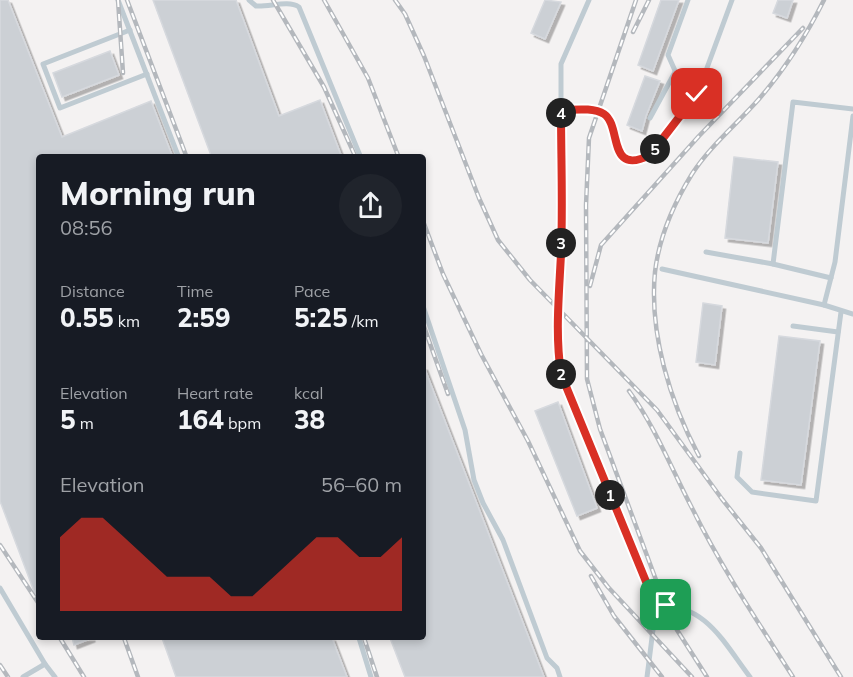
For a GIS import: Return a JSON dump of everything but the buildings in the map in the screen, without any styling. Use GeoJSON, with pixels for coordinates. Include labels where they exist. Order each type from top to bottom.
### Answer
{"type":"FeatureCollection","features":[{"type":"Feature","properties":{"kind":"lane"},"geometry":{"type":"LineString","coordinates":[[118,0],[177,154]]}},
{"type":"Feature","properties":{"kind":"lane"},"geometry":{"type":"LineString","coordinates":[[249,0],[256,6],[288,1],[294,2],[299,7],[360,154]]}},
{"type":"Feature","properties":{"kind":"lane"},"geometry":{"type":"LineString","coordinates":[[589,0],[561,64],[561,254],[557,294],[558,351],[561,374],[656,606],[646,677]]}},
{"type":"Feature","properties":{"kind":"lane"},"geometry":{"type":"LineString","coordinates":[[688,0],[668,55],[690,104]]}},
{"type":"Feature","properties":{"kind":"lane"},"geometry":{"type":"LineString","coordinates":[[561,110],[597,111],[604,114],[610,120],[614,142],[619,153],[628,159],[640,160],[650,155],[697,94],[732,0]]}},
{"type":"Feature","properties":{"kind":"lane"},"geometry":{"type":"LineString","coordinates":[[130,30],[43,64],[60,108],[147,74]]}},
{"type":"Feature","properties":{"kind":"lane"},"geometry":{"type":"LineString","coordinates":[[650,118],[675,72]]}},
{"type":"Feature","properties":{"kind":"lane"},"geometry":{"type":"LineString","coordinates":[[773,264],[793,102],[853,109]]}},
{"type":"Feature","properties":{"kind":"lane"},"geometry":{"type":"LineString","coordinates":[[824,305],[835,262],[853,116]]}},
{"type":"Feature","properties":{"kind":"lane"},"geometry":{"type":"LineString","coordinates":[[706,252],[773,264],[831,278]]}},
{"type":"Feature","properties":{"kind":"lane"},"geometry":{"type":"LineString","coordinates":[[662,269],[824,305],[853,314]]}},
{"type":"Feature","properties":{"kind":"lane"},"geometry":{"type":"LineString","coordinates":[[740,453],[737,477],[752,492],[816,501],[841,312]]}},
{"type":"Feature","properties":{"kind":"lane"},"geometry":{"type":"LineString","coordinates":[[426,315],[465,430],[474,480],[483,503],[503,540],[548,658],[557,668],[560,677]]}},
{"type":"Feature","properties":{"kind":"lane"},"geometry":{"type":"LineString","coordinates":[[794,326],[838,332]]}},
{"type":"Feature","properties":{"kind":"lane"},"geometry":{"type":"LineString","coordinates":[[0,588],[55,677]]}},
{"type":"Feature","properties":{"kind":"lane"},"geometry":{"type":"LineString","coordinates":[[656,606],[683,608],[699,615],[712,626],[750,677]]}},
{"type":"Feature","properties":{"kind":"lane"},"geometry":{"type":"LineString","coordinates":[[360,640],[371,677]]}},
{"type":"Feature","properties":{"kind":"lane"},"geometry":{"type":"LineString","coordinates":[[23,677],[45,664]]}},
{"type":"Feature","properties":{"kind":"railway"},"geometry":{"type":"LineString","coordinates":[[118,0],[123,73]]}},
{"type":"Feature","properties":{"kind":"railway"},"geometry":{"type":"LineString","coordinates":[[127,0],[185,154]]}},
{"type":"Feature","properties":{"kind":"railway"},"geometry":{"type":"LineString","coordinates":[[273,0],[324,87],[354,154]]}},
{"type":"Feature","properties":{"kind":"railway"},"geometry":{"type":"LineString","coordinates":[[324,0],[368,78],[397,154]]}},
{"type":"Feature","properties":{"kind":"railway"},"geometry":{"type":"LineString","coordinates":[[395,0],[405,14],[424,56],[479,198],[498,240],[530,280],[657,410],[761,548],[841,677]]}},
{"type":"Feature","properties":{"kind":"railway"},"geometry":{"type":"LineString","coordinates":[[636,0],[589,138],[586,205],[587,379],[600,429],[659,588],[677,630],[707,677]]}},
{"type":"Feature","properties":{"kind":"railway"},"geometry":{"type":"LineString","coordinates":[[633,32],[649,0]]}},
{"type":"Feature","properties":{"kind":"railway"},"geometry":{"type":"LineString","coordinates":[[699,456],[679,413],[659,343],[654,295],[655,272],[660,246],[673,209],[692,174],[707,154],[778,76],[824,0]]}},
{"type":"Feature","properties":{"kind":"railway"},"geometry":{"type":"LineString","coordinates":[[590,286],[601,245],[699,136],[803,28]]}},
{"type":"Feature","properties":{"kind":"railway"},"geometry":{"type":"LineString","coordinates":[[426,229],[443,274],[481,354],[528,441],[580,551],[608,587],[692,677]]}},
{"type":"Feature","properties":{"kind":"railway"},"geometry":{"type":"LineString","coordinates":[[426,332],[448,394]]}},
{"type":"Feature","properties":{"kind":"railway"},"geometry":{"type":"LineString","coordinates":[[629,391],[655,434],[715,552],[793,677]]}},
{"type":"Feature","properties":{"kind":"railway"},"geometry":{"type":"LineString","coordinates":[[0,545],[36,599]]}},
{"type":"Feature","properties":{"kind":"railway"},"geometry":{"type":"LineString","coordinates":[[591,576],[614,616],[662,677]]}},
{"type":"Feature","properties":{"kind":"railway"},"geometry":{"type":"LineString","coordinates":[[61,640],[84,677]]}},
{"type":"Feature","properties":{"kind":"railway"},"geometry":{"type":"LineString","coordinates":[[125,640],[138,677]]}},
{"type":"Feature","properties":{"kind":"railway"},"geometry":{"type":"LineString","coordinates":[[365,640],[377,677]]}},
{"type":"Feature","properties":{"kind":"railway"},"geometry":{"type":"LineString","coordinates":[[0,665],[8,677]]}},
{"type":"Feature","properties":{"kind":"route"},"geometry":{"type":"LineString","coordinates":[[666,605],[656,606],[561,374],[558,351],[557,294],[561,254],[561,110],[597,111],[604,114],[610,120],[614,142],[619,153],[628,159],[640,160],[650,155],[697,94]]}}]}
